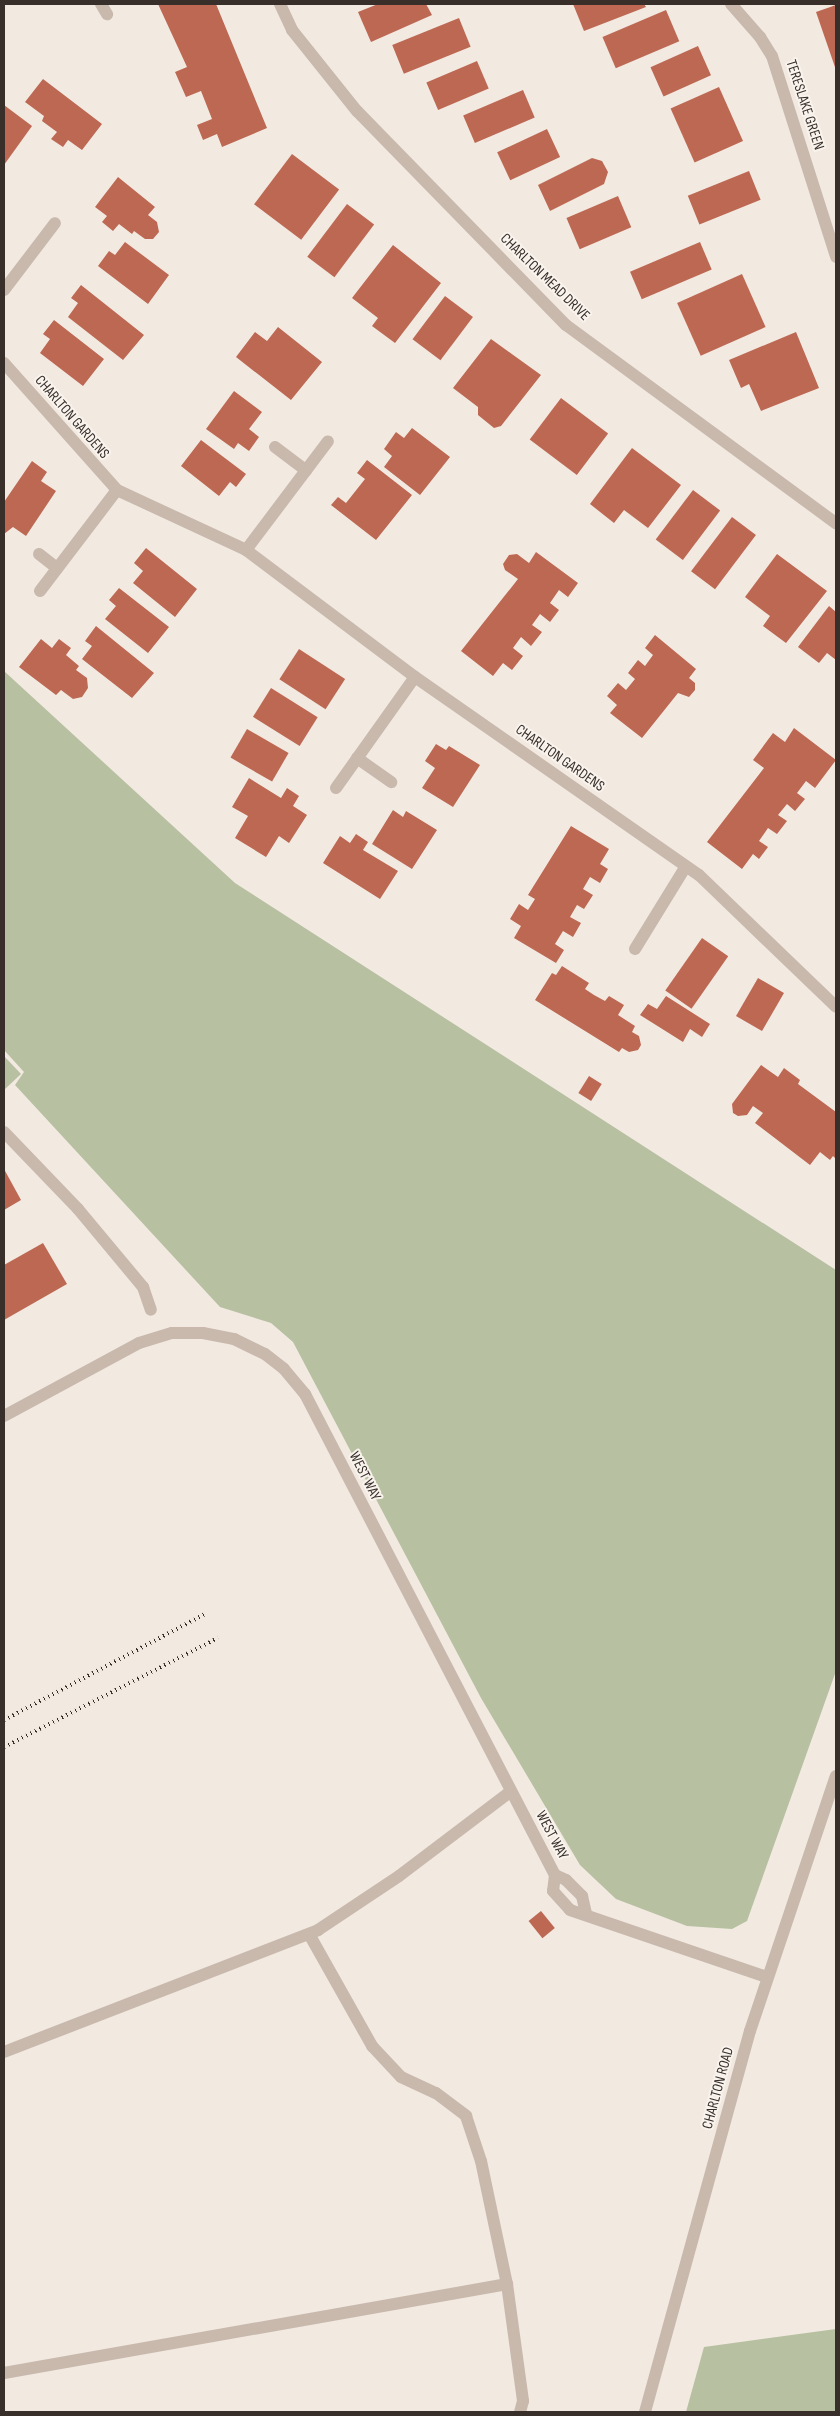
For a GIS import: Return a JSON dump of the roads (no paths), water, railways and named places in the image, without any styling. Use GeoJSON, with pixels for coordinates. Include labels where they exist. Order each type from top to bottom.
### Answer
{"type":"FeatureCollection","features":[{"type":"Feature","properties":{"kind":"street","name":"CHARLTON MEAD DRIVE"},"geometry":{"type":"LineString","coordinates":[[280,4],[292,30],[357,111],[566,325],[836,523]]}},
{"type":"Feature","properties":{"kind":"street","name":"TERESLAKE GREEN"},"geometry":{"type":"LineString","coordinates":[[731,4],[772,56],[836,257]]}},
{"type":"Feature","properties":{"kind":"street"},"geometry":{"type":"LineString","coordinates":[[4,290],[55,223]]}},
{"type":"Feature","properties":{"kind":"street","name":"CHARLTON GARDENS"},"geometry":{"type":"LineString","coordinates":[[4,363],[117,490],[246,550],[416,677],[686,866],[736,908],[836,1007]]}},
{"type":"Feature","properties":{"kind":"street"},"geometry":{"type":"LineString","coordinates":[[246,550],[328,440]]}},
{"type":"Feature","properties":{"kind":"street"},"geometry":{"type":"LineString","coordinates":[[275,447],[306,470]]}},
{"type":"Feature","properties":{"kind":"street"},"geometry":{"type":"LineString","coordinates":[[40,591],[117,490]]}},
{"type":"Feature","properties":{"kind":"street"},"geometry":{"type":"LineString","coordinates":[[39,554],[57,568]]}},
{"type":"Feature","properties":{"kind":"street"},"geometry":{"type":"LineString","coordinates":[[336,788],[416,677]]}},
{"type":"Feature","properties":{"kind":"street"},"geometry":{"type":"LineString","coordinates":[[357,758],[391,782]]}},
{"type":"Feature","properties":{"kind":"street"},"geometry":{"type":"LineString","coordinates":[[635,949],[686,866]]}},
{"type":"Feature","properties":{"kind":"street"},"geometry":{"type":"LineString","coordinates":[[4,1132],[78,1209],[137,1280],[151,1310]]}},
{"type":"Feature","properties":{"kind":"street","name":"WEST WAY"},"geometry":{"type":"LineString","coordinates":[[4,1416],[138,1343],[172,1333],[203,1333],[234,1339],[265,1354],[284,1369],[305,1394],[510,1792],[555,1875],[553,1891],[570,1910],[767,1977]]}},
{"type":"Feature","properties":{"kind":"street","name":"CHARLTON ROAD"},"geometry":{"type":"LineString","coordinates":[[645,2412],[750,2031],[836,1776]]}},
{"type":"Feature","properties":{"kind":"street"},"geometry":{"type":"LineString","coordinates":[[4,2052],[309,1934],[399,1876],[510,1792]]}},
{"type":"Feature","properties":{"kind":"street","name":"WEST WAY"},"geometry":{"type":"LineString","coordinates":[[555,1875],[566,1880],[582,1896],[586,1914]]}},
{"type":"Feature","properties":{"kind":"street"},"geometry":{"type":"LineString","coordinates":[[309,1934],[372,2046],[400,2077],[436,2093],[466,2116],[480,2161],[507,2284],[522,2401],[520,2412]]}},
{"type":"Feature","properties":{"kind":"street"},"geometry":{"type":"LineString","coordinates":[[4,2373],[507,2284]]}},
{"type":"Feature","properties":{"kind":"railway"},"geometry":{"type":"LineString","coordinates":[[4,1720],[205,1614]]}},
{"type":"Feature","properties":{"kind":"railway"},"geometry":{"type":"LineString","coordinates":[[4,1747],[218,1638]]}}]}
